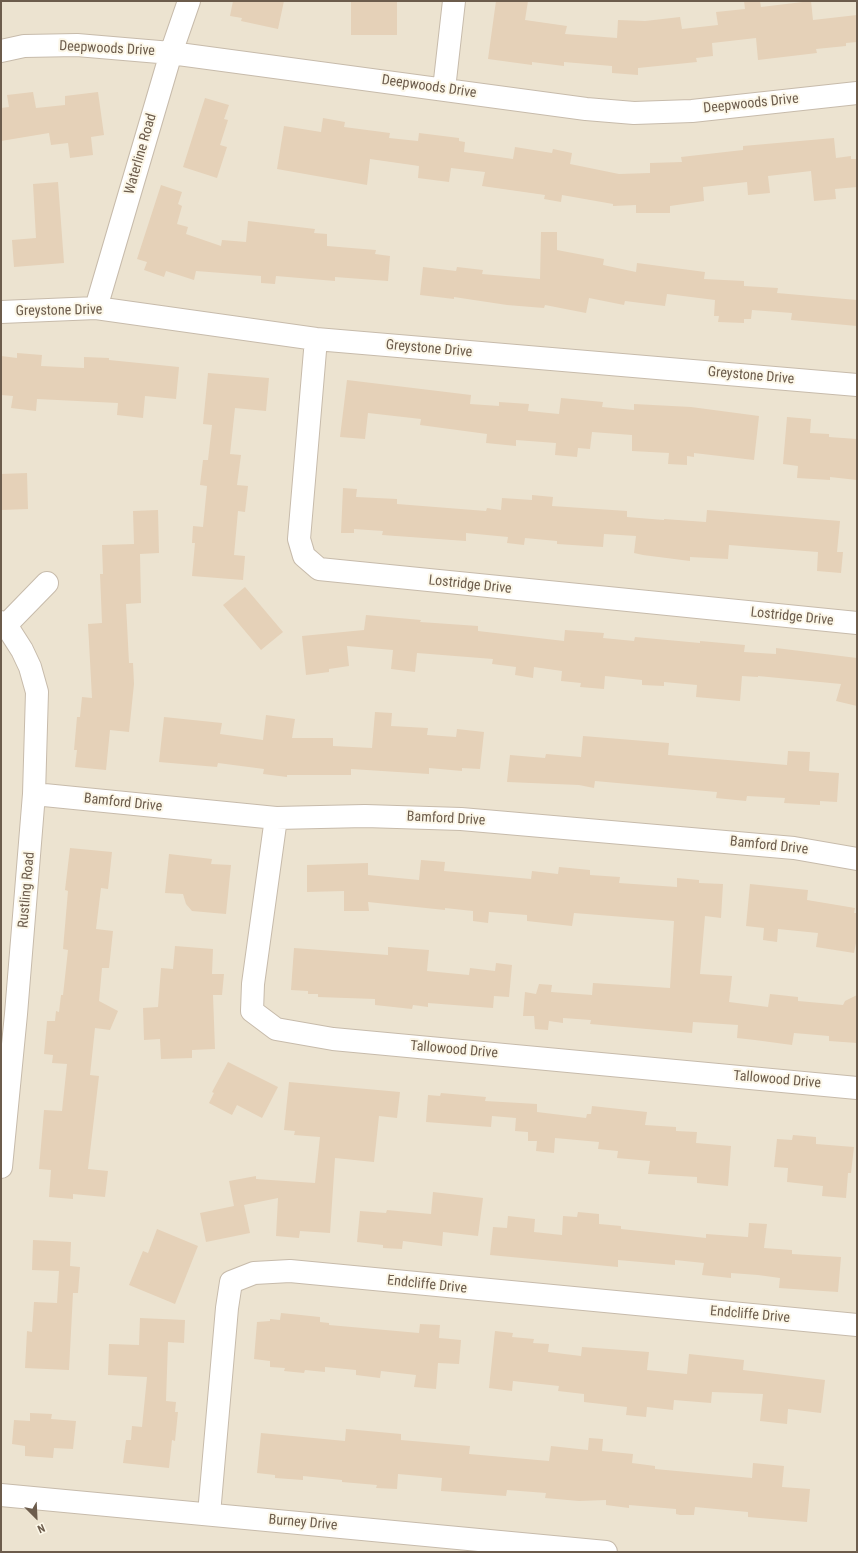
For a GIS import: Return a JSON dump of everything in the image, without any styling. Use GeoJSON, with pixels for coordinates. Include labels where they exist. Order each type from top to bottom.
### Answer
{"type":"FeatureCollection","features":[{"type":"Feature","properties":{"kind":"street","name":"Waterline Road"},"geometry":{"type":"LineString","coordinates":[[96,308],[171,53],[189,1]]}},
{"type":"Feature","properties":{"kind":"street"},"geometry":{"type":"LineString","coordinates":[[444,89],[454,1]]}},
{"type":"Feature","properties":{"kind":"street","name":"Deepwoods Drive"},"geometry":{"type":"LineString","coordinates":[[1,50],[24,46],[77,45],[171,53],[586,109],[634,113],[692,110],[857,93]]}},
{"type":"Feature","properties":{"kind":"street","name":"Greystone Drive"},"geometry":{"type":"LineString","coordinates":[[1,312],[96,308],[316,339],[857,385]]}},
{"type":"Feature","properties":{"kind":"street","name":"Lostridge Drive"},"geometry":{"type":"LineString","coordinates":[[316,339],[299,539],[304,556],[319,569],[857,623]]}},
{"type":"Feature","properties":{"kind":"street"},"geometry":{"type":"LineString","coordinates":[[3,623],[47,583]]}},
{"type":"Feature","properties":{"kind":"street","name":"Rustling Road"},"geometry":{"type":"LineString","coordinates":[[1,1168],[9,1013],[34,794],[37,692],[30,667],[22,650],[3,623]]}},
{"type":"Feature","properties":{"kind":"street","name":"Bamford Drive"},"geometry":{"type":"LineString","coordinates":[[34,794],[276,818],[365,816],[461,819],[794,848],[857,859]]}},
{"type":"Feature","properties":{"kind":"street","name":"Tallowood Drive"},"geometry":{"type":"LineString","coordinates":[[276,818],[252,984],[252,1012],[276,1029],[340,1039],[857,1088]]}},
{"type":"Feature","properties":{"kind":"street","name":"Endcliffe Drive"},"geometry":{"type":"LineString","coordinates":[[209,1514],[227,1308],[231,1282],[254,1273],[290,1271],[857,1325]]}},
{"type":"Feature","properties":{"kind":"street","name":"Burney Drive"},"geometry":{"type":"LineString","coordinates":[[1,1495],[606,1552]]}},
{"type":"Feature","properties":{"kind":"shaded area"},"geometry":{"type":"Polygon","coordinates":[[[1,1],[857,1],[857,1552],[1,1552],[1,1]]]}},
{"type":"Feature","properties":{"kind":"building"},"geometry":{"type":"Polygon","coordinates":[[[233,1],[284,1],[278,29],[241,21],[242,18],[230,16],[233,1]]]}},
{"type":"Feature","properties":{"kind":"building"},"geometry":{"type":"Polygon","coordinates":[[[351,1],[397,1],[397,35],[351,35],[351,1]]]}},
{"type":"Feature","properties":{"kind":"building"},"geometry":{"type":"Polygon","coordinates":[[[496,1],[528,1],[525,20],[567,26],[565,34],[617,38],[618,20],[645,21],[680,17],[682,29],[718,25],[716,12],[745,9],[744,1],[760,1],[761,7],[811,1],[813,20],[857,15],[857,42],[846,43],[846,46],[816,49],[817,53],[758,60],[756,38],[712,43],[713,56],[696,58],[697,62],[638,68],[638,75],[612,73],[612,66],[564,62],[564,66],[532,62],[532,65],[488,59],[496,1]]]}},
{"type":"Feature","properties":{"kind":"building"},"geometry":{"type":"Polygon","coordinates":[[[33,92],[36,108],[65,105],[65,96],[98,92],[104,135],[91,137],[93,155],[70,158],[68,143],[51,145],[49,133],[1,141],[1,108],[9,107],[7,95],[33,92]]]}},
{"type":"Feature","properties":{"kind":"building"},"geometry":{"type":"Polygon","coordinates":[[[205,98],[229,105],[224,119],[228,120],[220,145],[227,147],[217,178],[183,167],[205,98]]]}},
{"type":"Feature","properties":{"kind":"building"},"geometry":{"type":"Polygon","coordinates":[[[323,118],[345,122],[344,127],[390,133],[389,138],[418,141],[419,133],[459,138],[459,141],[465,142],[464,152],[513,159],[515,147],[552,153],[553,149],[572,153],[570,164],[619,174],[650,173],[650,163],[682,162],[681,157],[743,150],[743,146],[834,138],[836,158],[851,156],[851,159],[857,159],[857,187],[835,189],[836,199],[814,201],[811,171],[768,176],[770,193],[748,195],[747,182],[703,187],[704,201],[670,206],[670,213],[636,213],[636,205],[613,206],[613,204],[562,195],[561,202],[544,199],[545,195],[482,186],[485,172],[451,168],[449,182],[418,178],[419,166],[370,159],[367,185],[277,169],[284,126],[321,132],[323,118]]]}},
{"type":"Feature","properties":{"kind":"building"},"geometry":{"type":"Polygon","coordinates":[[[58,182],[64,263],[14,267],[12,240],[36,238],[33,184],[58,182]]]}},
{"type":"Feature","properties":{"kind":"building"},"geometry":{"type":"Polygon","coordinates":[[[161,185],[182,192],[178,204],[182,206],[177,224],[188,227],[186,234],[221,246],[222,240],[246,242],[248,221],[315,229],[314,233],[327,234],[327,246],[376,250],[375,254],[390,256],[388,281],[335,277],[335,281],[276,276],[275,284],[261,283],[261,276],[196,271],[194,280],[166,271],[164,277],[144,270],[147,262],[137,259],[161,185]]]}},
{"type":"Feature","properties":{"kind":"building"},"geometry":{"type":"Polygon","coordinates":[[[541,232],[557,232],[557,250],[604,259],[603,265],[636,272],[637,263],[705,272],[704,279],[744,281],[744,286],[778,288],[777,293],[857,300],[857,326],[791,320],[792,313],[752,310],[751,319],[744,319],[744,323],[718,322],[719,316],[714,316],[715,300],[667,294],[665,306],[625,301],[624,305],[589,298],[586,313],[545,305],[544,308],[507,305],[454,297],[454,299],[420,295],[423,267],[456,271],[457,267],[483,270],[482,274],[540,279],[541,232]]]}},
{"type":"Feature","properties":{"kind":"building"},"geometry":{"type":"Polygon","coordinates":[[[17,353],[42,355],[41,366],[84,368],[84,357],[109,358],[109,360],[179,367],[176,399],[145,396],[143,418],[117,415],[118,403],[37,399],[36,411],[11,408],[13,396],[1,395],[1,356],[17,358],[17,353]]]}},
{"type":"Feature","properties":{"kind":"building"},"geometry":{"type":"Polygon","coordinates":[[[208,373],[269,378],[266,411],[235,408],[230,454],[241,455],[237,485],[248,486],[245,512],[238,511],[234,555],[245,556],[243,580],[192,576],[195,543],[192,543],[193,526],[203,527],[207,486],[200,485],[203,460],[208,460],[212,425],[203,424],[208,373]]]}},
{"type":"Feature","properties":{"kind":"building"},"geometry":{"type":"Polygon","coordinates":[[[347,380],[471,395],[470,404],[499,406],[499,402],[529,404],[528,411],[559,414],[561,398],[603,402],[602,407],[634,410],[634,404],[691,407],[759,416],[754,460],[694,453],[694,457],[687,456],[687,465],[668,464],[669,453],[632,451],[632,435],[592,432],[590,449],[578,448],[577,457],[555,455],[556,443],[516,440],[516,446],[486,443],[487,434],[420,425],[421,419],[368,413],[365,439],[340,437],[347,380]]]}},
{"type":"Feature","properties":{"kind":"building"},"geometry":{"type":"Polygon","coordinates":[[[787,417],[811,419],[810,433],[829,434],[829,437],[857,439],[857,480],[830,477],[830,480],[797,478],[798,466],[783,464],[787,417]]]}},
{"type":"Feature","properties":{"kind":"building"},"geometry":{"type":"Polygon","coordinates":[[[27,473],[28,509],[1,510],[1,474],[27,473]]]}},
{"type":"Feature","properties":{"kind":"building"},"geometry":{"type":"Polygon","coordinates":[[[343,488],[357,489],[356,497],[397,499],[397,504],[486,511],[487,508],[501,510],[502,498],[532,500],[532,495],[553,497],[552,506],[627,511],[627,517],[706,522],[707,510],[840,521],[837,552],[843,552],[841,573],[817,571],[818,552],[729,545],[728,559],[690,557],[690,561],[643,555],[634,553],[636,536],[604,534],[603,547],[557,544],[557,541],[525,538],[524,545],[507,543],[508,537],[466,533],[466,541],[382,535],[383,531],[354,529],[354,533],[341,533],[343,488]]]}},
{"type":"Feature","properties":{"kind":"building"},"geometry":{"type":"Polygon","coordinates":[[[158,510],[159,553],[140,554],[141,603],[126,604],[129,663],[133,663],[134,684],[129,732],[110,730],[106,770],[75,767],[77,750],[74,750],[77,717],[80,717],[82,697],[92,698],[88,624],[102,623],[100,574],[103,574],[102,545],[134,544],[133,511],[158,510]]]}},
{"type":"Feature","properties":{"kind":"building"},"geometry":{"type":"Polygon","coordinates":[[[245,587],[283,632],[261,650],[223,605],[245,587]]]}},
{"type":"Feature","properties":{"kind":"building"},"geometry":{"type":"Polygon","coordinates":[[[366,615],[421,620],[420,622],[478,626],[478,631],[564,641],[565,630],[604,633],[603,638],[634,641],[635,637],[700,643],[700,641],[745,645],[744,652],[776,654],[776,648],[857,658],[857,706],[836,701],[841,684],[758,676],[742,676],[740,701],[696,697],[697,685],[664,682],[664,686],[642,685],[642,680],[605,676],[604,689],[580,687],[581,683],[561,681],[562,671],[534,667],[533,678],[515,675],[516,667],[492,664],[493,659],[417,653],[415,672],[391,669],[393,650],[347,646],[349,666],[329,669],[329,672],[306,675],[302,636],[364,630],[366,615]]]}},
{"type":"Feature","properties":{"kind":"building"},"geometry":{"type":"Polygon","coordinates":[[[375,712],[392,713],[391,726],[428,728],[427,735],[456,737],[457,729],[484,732],[480,769],[462,768],[462,771],[429,768],[429,774],[351,769],[351,775],[287,775],[287,777],[263,774],[264,769],[218,763],[217,767],[159,762],[164,717],[222,723],[220,734],[263,740],[266,715],[295,719],[292,738],[333,738],[333,746],[372,748],[375,712]]]}},
{"type":"Feature","properties":{"kind":"building"},"geometry":{"type":"Polygon","coordinates":[[[583,736],[669,743],[668,755],[787,765],[788,751],[810,752],[809,771],[839,773],[837,802],[820,801],[820,805],[784,803],[785,798],[747,796],[746,801],[716,798],[717,792],[595,781],[594,788],[579,785],[507,782],[510,755],[545,758],[546,754],[581,757],[583,736]]]}},
{"type":"Feature","properties":{"kind":"building"},"geometry":{"type":"Polygon","coordinates":[[[70,848],[112,852],[108,889],[101,888],[96,929],[113,931],[109,968],[102,968],[99,1001],[118,1011],[110,1030],[95,1028],[90,1075],[99,1076],[88,1169],[108,1171],[105,1197],[73,1194],[73,1199],[49,1197],[51,1170],[39,1169],[44,1110],[62,1111],[67,1064],[52,1063],[53,1055],[44,1054],[47,1021],[55,1021],[56,1011],[59,1012],[61,995],[63,995],[68,950],[63,949],[68,891],[65,890],[70,848]]]}},
{"type":"Feature","properties":{"kind":"building"},"geometry":{"type":"Polygon","coordinates":[[[169,854],[212,859],[211,864],[231,865],[226,914],[192,911],[186,904],[183,894],[165,893],[169,854]]]}},
{"type":"Feature","properties":{"kind":"building"},"geometry":{"type":"Polygon","coordinates":[[[421,860],[445,862],[444,871],[531,879],[532,871],[558,874],[559,867],[590,870],[590,875],[620,877],[619,883],[677,887],[677,878],[699,880],[699,883],[723,884],[721,918],[705,916],[700,974],[732,976],[729,1002],[768,1007],[770,994],[798,997],[798,1001],[843,1005],[845,1001],[857,995],[857,1043],[829,1041],[829,1036],[794,1033],[792,1045],[737,1038],[738,1025],[693,1022],[692,1033],[590,1024],[591,1020],[563,1018],[563,1023],[549,1021],[548,1030],[535,1029],[534,1016],[523,1016],[525,992],[536,994],[539,984],[552,985],[551,992],[592,995],[593,983],[670,988],[674,921],[574,913],[572,926],[527,921],[527,915],[489,912],[488,923],[473,921],[473,911],[445,908],[445,910],[368,902],[369,911],[344,911],[344,891],[307,892],[307,865],[368,863],[368,875],[419,880],[421,860]]]}},
{"type":"Feature","properties":{"kind":"building"},"geometry":{"type":"Polygon","coordinates":[[[750,884],[808,890],[807,900],[855,908],[854,913],[857,913],[857,938],[854,953],[816,947],[818,933],[778,929],[777,942],[763,940],[764,928],[746,926],[750,884]]]}},
{"type":"Feature","properties":{"kind":"building"},"geometry":{"type":"Polygon","coordinates":[[[175,946],[213,949],[212,974],[224,974],[222,995],[213,995],[215,1049],[192,1050],[192,1058],[161,1059],[160,1039],[144,1040],[143,1008],[158,1007],[161,968],[173,969],[175,946]]]}},
{"type":"Feature","properties":{"kind":"building"},"geometry":{"type":"Polygon","coordinates":[[[388,947],[429,950],[427,971],[469,975],[470,968],[495,971],[496,963],[512,965],[509,997],[494,996],[493,1008],[428,1003],[428,1007],[413,1005],[412,1009],[375,1005],[375,999],[318,997],[318,994],[308,994],[308,991],[291,990],[294,948],[388,955],[388,947]]]}},
{"type":"Feature","properties":{"kind":"building"},"geometry":{"type":"Polygon","coordinates":[[[228,1062],[278,1087],[262,1118],[237,1105],[232,1115],[209,1103],[214,1093],[212,1092],[228,1062]]]}},
{"type":"Feature","properties":{"kind":"building"},"geometry":{"type":"Polygon","coordinates":[[[289,1082],[400,1092],[397,1118],[379,1116],[374,1162],[335,1158],[330,1233],[300,1231],[299,1238],[276,1236],[278,1198],[244,1205],[250,1233],[206,1242],[200,1213],[234,1206],[229,1181],[256,1176],[256,1179],[315,1183],[320,1137],[294,1135],[295,1131],[284,1130],[289,1082]]]}},
{"type":"Feature","properties":{"kind":"building"},"geometry":{"type":"Polygon","coordinates":[[[441,1093],[486,1097],[485,1101],[537,1104],[537,1112],[586,1118],[587,1114],[591,1114],[592,1106],[647,1112],[645,1125],[676,1127],[676,1131],[697,1132],[696,1143],[731,1146],[728,1186],[697,1183],[697,1177],[648,1174],[650,1161],[617,1158],[618,1151],[598,1149],[599,1142],[555,1138],[554,1153],[536,1151],[537,1141],[528,1141],[528,1132],[515,1131],[516,1118],[492,1116],[491,1127],[426,1122],[428,1095],[440,1096],[441,1093]]]}},
{"type":"Feature","properties":{"kind":"building"},"geometry":{"type":"Polygon","coordinates":[[[793,1135],[816,1137],[816,1144],[854,1147],[851,1173],[848,1173],[846,1198],[822,1196],[823,1186],[787,1182],[788,1168],[774,1167],[777,1139],[792,1140],[793,1135]]]}},
{"type":"Feature","properties":{"kind":"building"},"geometry":{"type":"Polygon","coordinates":[[[433,1192],[483,1198],[478,1236],[443,1232],[442,1246],[403,1241],[402,1249],[383,1248],[383,1245],[357,1242],[360,1211],[386,1213],[387,1210],[431,1214],[433,1192]]]}},
{"type":"Feature","properties":{"kind":"building"},"geometry":{"type":"Polygon","coordinates":[[[578,1212],[599,1214],[599,1224],[621,1226],[621,1229],[706,1238],[706,1234],[748,1237],[749,1223],[767,1224],[764,1248],[792,1250],[792,1254],[841,1257],[838,1292],[779,1288],[780,1278],[758,1275],[731,1273],[731,1278],[702,1275],[704,1263],[675,1260],[675,1265],[618,1260],[618,1267],[490,1255],[493,1227],[507,1228],[508,1216],[535,1219],[534,1232],[562,1235],[563,1216],[577,1217],[578,1212]]]}},
{"type":"Feature","properties":{"kind":"building"},"geometry":{"type":"Polygon","coordinates":[[[157,1229],[198,1246],[175,1304],[129,1285],[143,1251],[148,1253],[157,1229]]]}},
{"type":"Feature","properties":{"kind":"building"},"geometry":{"type":"Polygon","coordinates":[[[33,1240],[71,1242],[70,1266],[80,1267],[78,1293],[73,1293],[69,1370],[25,1368],[27,1331],[32,1332],[34,1302],[57,1303],[59,1271],[32,1270],[33,1240]]]}},
{"type":"Feature","properties":{"kind":"building"},"geometry":{"type":"Polygon","coordinates":[[[281,1313],[320,1317],[320,1322],[329,1323],[329,1325],[419,1333],[420,1324],[440,1325],[439,1338],[461,1340],[459,1364],[438,1363],[436,1389],[414,1387],[416,1375],[381,1371],[380,1378],[356,1375],[356,1370],[325,1367],[325,1372],[305,1370],[304,1373],[284,1371],[285,1368],[270,1367],[270,1361],[254,1359],[257,1322],[270,1321],[270,1319],[280,1320],[281,1313]]]}},
{"type":"Feature","properties":{"kind":"building"},"geometry":{"type":"Polygon","coordinates":[[[140,1318],[185,1320],[184,1343],[168,1342],[166,1401],[176,1402],[175,1412],[178,1412],[175,1441],[172,1440],[169,1468],[123,1463],[126,1440],[131,1440],[132,1426],[142,1427],[147,1377],[108,1375],[109,1344],[139,1345],[140,1318]]]}},
{"type":"Feature","properties":{"kind":"building"},"geometry":{"type":"Polygon","coordinates":[[[495,1331],[513,1333],[512,1337],[534,1339],[533,1343],[549,1344],[548,1352],[581,1356],[582,1347],[649,1352],[647,1370],[687,1374],[689,1354],[744,1360],[743,1370],[825,1380],[821,1413],[788,1409],[787,1424],[760,1421],[763,1394],[712,1392],[711,1403],[674,1400],[673,1410],[647,1407],[646,1417],[626,1415],[627,1407],[584,1402],[584,1394],[558,1391],[559,1386],[513,1381],[512,1391],[489,1388],[495,1331]]]}},
{"type":"Feature","properties":{"kind":"building"},"geometry":{"type":"Polygon","coordinates":[[[30,1413],[52,1414],[51,1419],[76,1421],[73,1449],[54,1448],[53,1458],[25,1456],[25,1446],[12,1444],[14,1420],[30,1421],[30,1413]]]}},
{"type":"Feature","properties":{"kind":"building"},"geometry":{"type":"Polygon","coordinates":[[[346,1429],[401,1434],[401,1440],[470,1446],[469,1454],[549,1461],[551,1446],[588,1450],[589,1438],[603,1439],[602,1451],[633,1454],[632,1463],[655,1466],[655,1469],[752,1478],[753,1463],[784,1466],[782,1487],[810,1489],[807,1522],[748,1517],[748,1512],[695,1507],[694,1515],[680,1515],[676,1514],[676,1509],[629,1505],[629,1508],[606,1505],[606,1500],[579,1501],[545,1498],[546,1493],[507,1490],[506,1496],[441,1491],[442,1478],[398,1474],[397,1489],[376,1488],[377,1485],[342,1482],[342,1480],[303,1476],[303,1480],[275,1478],[275,1475],[257,1473],[261,1433],[345,1441],[346,1429]]]}}]}
